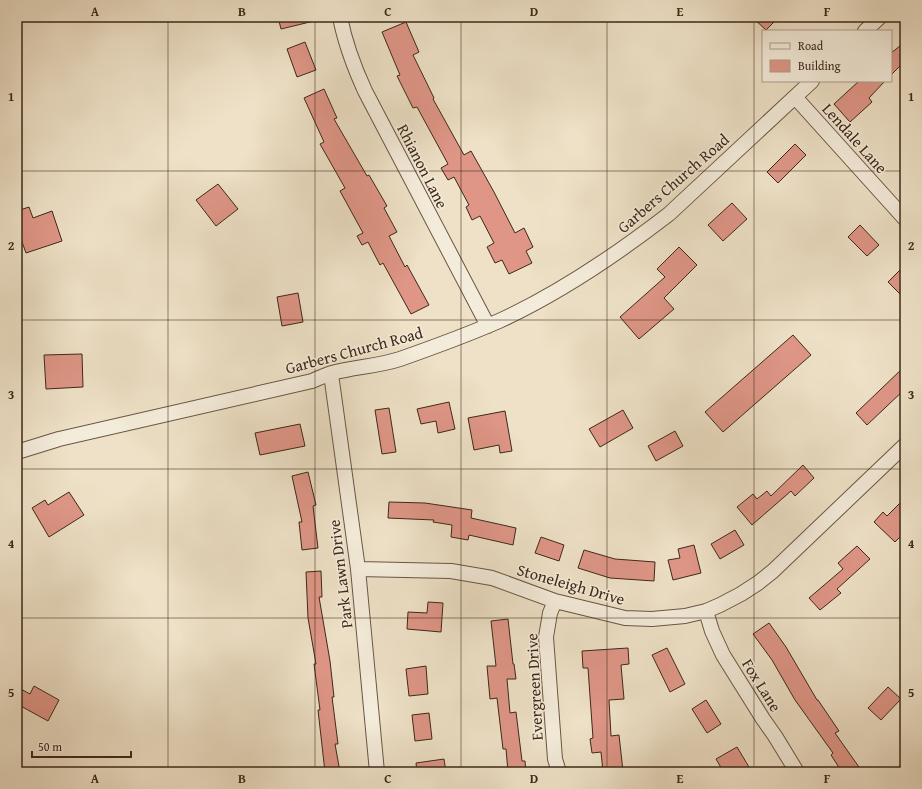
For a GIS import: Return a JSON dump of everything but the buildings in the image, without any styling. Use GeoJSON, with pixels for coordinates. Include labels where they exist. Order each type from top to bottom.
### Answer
{"type":"FeatureCollection","features":[{"type":"Feature","properties":{"kind":"street","name":"Rhianon Lane"},"geometry":{"type":"LineString","coordinates":[[340,17],[350,57],[366,91],[488,326]]}},
{"type":"Feature","properties":{"kind":"street"},"geometry":{"type":"LineString","coordinates":[[866,30],[880,17]]}},
{"type":"Feature","properties":{"kind":"street","name":"Garbers Church Road"},"geometry":{"type":"LineString","coordinates":[[17,452],[59,439],[312,381],[331,374],[398,359],[463,336],[499,321],[583,276],[646,232],[674,209],[811,82]]}},
{"type":"Feature","properties":{"kind":"street","name":"Lendale Lane"},"geometry":{"type":"LineString","coordinates":[[795,97],[905,219]]}},
{"type":"Feature","properties":{"kind":"street","name":"Park Lawn Drive"},"geometry":{"type":"LineString","coordinates":[[331,374],[358,570],[377,772]]}},
{"type":"Feature","properties":{"kind":"street","name":"Stoneleigh Drive"},"geometry":{"type":"LineString","coordinates":[[358,570],[451,571],[492,578],[555,601],[625,618],[663,619],[706,612],[741,594],[773,571],[905,446]]}},
{"type":"Feature","properties":{"kind":"street","name":"Evergreen Drive"},"geometry":{"type":"LineString","coordinates":[[555,601],[550,613],[546,637],[555,759],[559,772]]}},
{"type":"Feature","properties":{"kind":"street","name":"Fox Lane"},"geometry":{"type":"LineString","coordinates":[[706,612],[712,631],[723,655],[762,719],[775,736],[797,772]]}}]}
